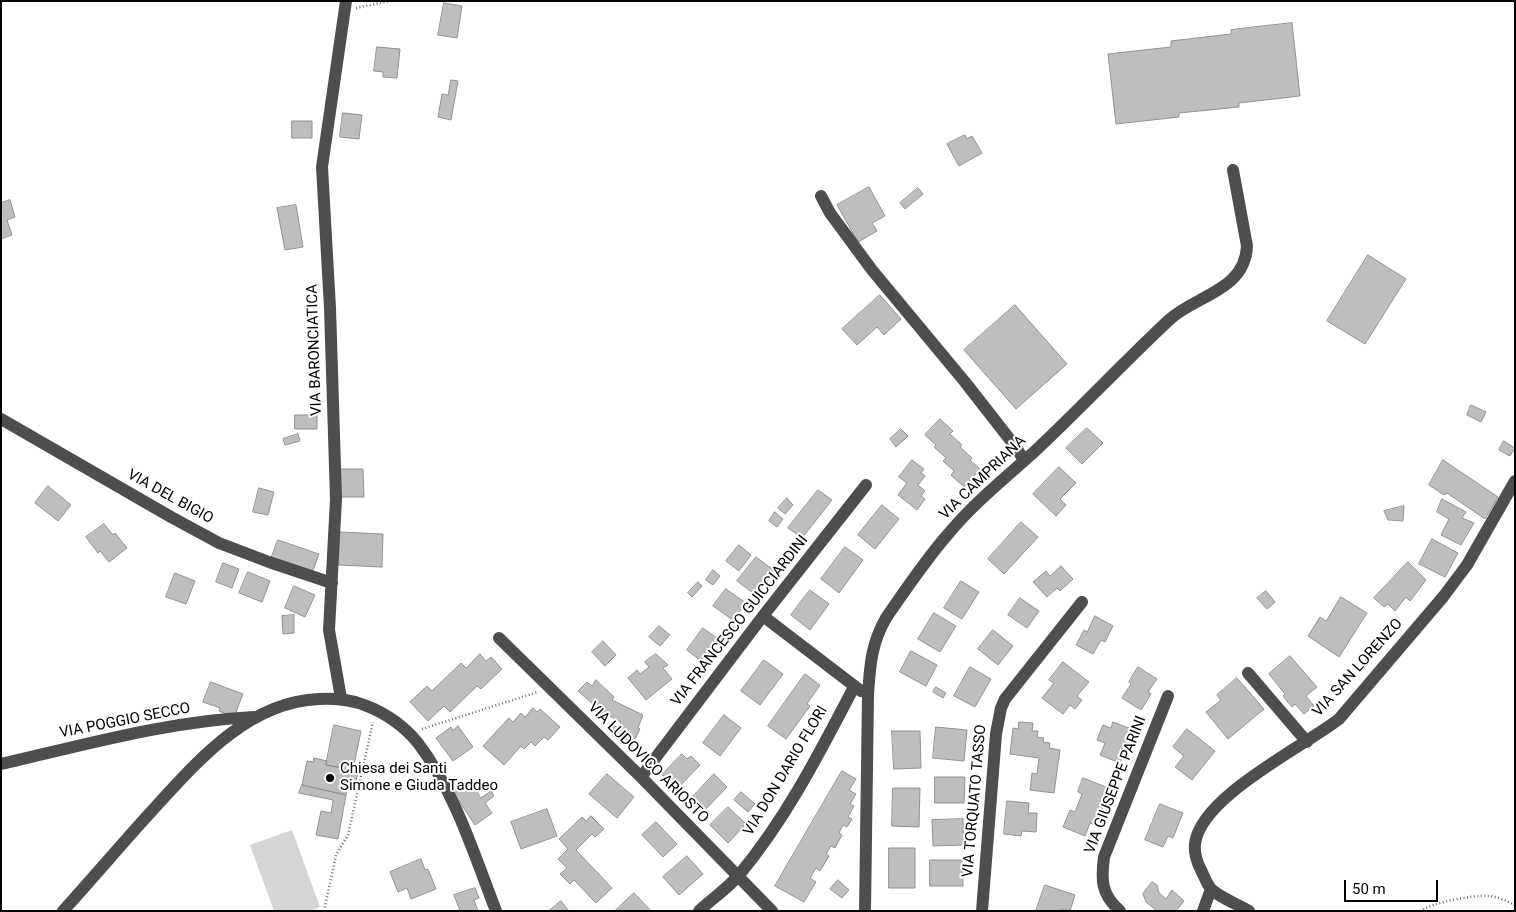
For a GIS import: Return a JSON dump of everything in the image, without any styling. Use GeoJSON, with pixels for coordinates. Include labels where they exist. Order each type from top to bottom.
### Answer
{"type":"FeatureCollection","features":[{"type":"Feature","properties":{"kind":"street","name":"VIA BARONCIATICA"},"geometry":{"type":"LineString","coordinates":[[341,698],[330,630],[336,499],[330,308],[322,167],[345,6]]}},
{"type":"Feature","properties":{"kind":"street","name":"VIA CAMPRIANA"},"geometry":{"type":"LineString","coordinates":[[865,911],[868,695],[873,646],[878,632],[886,618],[948,533],[968,512],[1171,318],[1224,286],[1238,274],[1246,259],[1247,246],[1233,170]]}},
{"type":"Feature","properties":{"kind":"street"},"geometry":{"type":"LineString","coordinates":[[821,196],[830,213],[866,262],[965,382],[1024,460]]}},
{"type":"Feature","properties":{"kind":"street","name":"VIA DEL BIGIO"},"geometry":{"type":"LineString","coordinates":[[1,419],[219,543],[332,582]]}},
{"type":"Feature","properties":{"kind":"street","name":"VIA SAN LORENZO"},"geometry":{"type":"LineString","coordinates":[[1211,889],[1196,855],[1195,844],[1204,823],[1218,805],[1249,779],[1339,719],[1443,597],[1467,565],[1515,481]]}},
{"type":"Feature","properties":{"kind":"street","name":"VIA FRANCESCO GUICCIARDINI"},"geometry":{"type":"LineString","coordinates":[[641,777],[763,616],[866,485]]}},
{"type":"Feature","properties":{"kind":"street","name":"VIA TORQUATO TASSO"},"geometry":{"type":"LineString","coordinates":[[982,911],[996,734],[1002,708],[1012,690],[1082,602]]}},
{"type":"Feature","properties":{"kind":"street"},"geometry":{"type":"LineString","coordinates":[[763,616],[854,687],[868,695]]}},
{"type":"Feature","properties":{"kind":"street","name":"VIA LUDOVICO ARIOSTO"},"geometry":{"type":"LineString","coordinates":[[499,638],[641,777],[772,911]]}},
{"type":"Feature","properties":{"kind":"street"},"geometry":{"type":"LineString","coordinates":[[1248,673],[1307,742]]}},
{"type":"Feature","properties":{"kind":"street","name":"VIA DON DARIO FLORI"},"geometry":{"type":"LineString","coordinates":[[700,911],[738,876],[764,842],[814,763],[854,687]]}},
{"type":"Feature","properties":{"kind":"street","name":"VIA GIUSEPPE PARINI"},"geometry":{"type":"LineString","coordinates":[[1120,911],[1112,904],[1104,892],[1102,874],[1104,856],[1168,696]]}},
{"type":"Feature","properties":{"kind":"street"},"geometry":{"type":"LineString","coordinates":[[63,911],[182,778],[227,736],[256,717],[282,704],[310,699],[341,698],[358,702],[379,711],[397,722],[417,742],[435,768],[455,806],[496,911]]}},
{"type":"Feature","properties":{"kind":"street","name":"VIA POGGIO SECCO"},"geometry":{"type":"LineString","coordinates":[[1,764],[129,734],[225,718],[256,717]]}},
{"type":"Feature","properties":{"kind":"street"},"geometry":{"type":"LineString","coordinates":[[1204,911],[1211,889],[1249,911]]}},
{"type":"Feature","properties":{"kind":"path"},"geometry":{"type":"LineString","coordinates":[[345,6],[390,1]]}},
{"type":"Feature","properties":{"kind":"path"},"geometry":{"type":"LineString","coordinates":[[408,733],[550,688]]}},
{"type":"Feature","properties":{"kind":"path"},"geometry":{"type":"LineString","coordinates":[[324,911],[336,856],[348,835],[372,724],[379,711]]}},
{"type":"Feature","properties":{"kind":"path"},"geometry":{"type":"LineString","coordinates":[[1420,911],[1428,906],[1454,900],[1488,896],[1515,905]]}},
{"type":"Feature","properties":{"kind":"shaded area"},"geometry":{"type":"Polygon","coordinates":[[[292,830],[320,907],[310,911],[274,911],[250,845],[292,830]]]}},
{"type":"Feature","properties":{"kind":"building"},"geometry":{"type":"Polygon","coordinates":[[[444,3],[462,6],[457,38],[438,35],[444,3]]]}},
{"type":"Feature","properties":{"kind":"building"},"geometry":{"type":"Polygon","coordinates":[[[1292,23],[1300,96],[1239,103],[1239,107],[1179,113],[1179,117],[1116,124],[1108,54],[1171,47],[1171,41],[1231,34],[1231,30],[1292,23]]]}},
{"type":"Feature","properties":{"kind":"building"},"geometry":{"type":"Polygon","coordinates":[[[377,47],[400,49],[397,78],[383,77],[383,72],[374,71],[377,47]]]}},
{"type":"Feature","properties":{"kind":"building"},"geometry":{"type":"Polygon","coordinates":[[[451,80],[458,81],[451,120],[438,117],[442,94],[448,95],[451,80]]]}},
{"type":"Feature","properties":{"kind":"building"},"geometry":{"type":"Polygon","coordinates":[[[343,113],[362,115],[359,139],[340,137],[343,113]]]}},
{"type":"Feature","properties":{"kind":"building"},"geometry":{"type":"Polygon","coordinates":[[[292,121],[312,121],[312,138],[292,138],[292,121]]]}},
{"type":"Feature","properties":{"kind":"building"},"geometry":{"type":"Polygon","coordinates":[[[965,135],[967,139],[972,136],[982,153],[959,166],[947,144],[965,135]]]}},
{"type":"Feature","properties":{"kind":"building"},"geometry":{"type":"Polygon","coordinates":[[[869,187],[885,216],[872,223],[877,231],[858,242],[837,205],[869,187]]]}},
{"type":"Feature","properties":{"kind":"building"},"geometry":{"type":"Polygon","coordinates":[[[918,188],[923,194],[905,209],[900,203],[918,188]]]}},
{"type":"Feature","properties":{"kind":"building"},"geometry":{"type":"Polygon","coordinates":[[[10,200],[15,217],[7,220],[12,235],[1,239],[1,203],[10,200]]]}},
{"type":"Feature","properties":{"kind":"building"},"geometry":{"type":"Polygon","coordinates":[[[296,205],[303,247],[285,250],[277,208],[296,205]]]}},
{"type":"Feature","properties":{"kind":"building"},"geometry":{"type":"Polygon","coordinates":[[[1368,255],[1406,279],[1365,344],[1327,321],[1368,255]]]}},
{"type":"Feature","properties":{"kind":"building"},"geometry":{"type":"Polygon","coordinates":[[[880,295],[901,319],[884,335],[877,327],[857,345],[842,329],[880,295]]]}},
{"type":"Feature","properties":{"kind":"building"},"geometry":{"type":"Polygon","coordinates":[[[1015,305],[1067,364],[1016,409],[964,350],[1015,305]]]}},
{"type":"Feature","properties":{"kind":"building"},"geometry":{"type":"Polygon","coordinates":[[[1471,405],[1486,412],[1481,422],[1467,415],[1471,405]]]}},
{"type":"Feature","properties":{"kind":"building"},"geometry":{"type":"Polygon","coordinates":[[[295,415],[317,415],[317,429],[295,429],[295,415]]]}},
{"type":"Feature","properties":{"kind":"building"},"geometry":{"type":"Polygon","coordinates":[[[940,419],[953,431],[950,434],[962,445],[960,447],[980,469],[964,487],[951,475],[954,471],[943,461],[946,458],[925,435],[940,419]]]}},
{"type":"Feature","properties":{"kind":"building"},"geometry":{"type":"Polygon","coordinates":[[[1087,428],[1103,443],[1082,464],[1066,448],[1087,428]]]}},
{"type":"Feature","properties":{"kind":"building"},"geometry":{"type":"Polygon","coordinates":[[[901,429],[908,436],[896,447],[890,439],[901,429]]]}},
{"type":"Feature","properties":{"kind":"building"},"geometry":{"type":"Polygon","coordinates":[[[298,434],[300,441],[285,445],[283,439],[298,434]]]}},
{"type":"Feature","properties":{"kind":"building"},"geometry":{"type":"Polygon","coordinates":[[[1504,441],[1515,448],[1510,456],[1499,450],[1504,441]]]}},
{"type":"Feature","properties":{"kind":"building"},"geometry":{"type":"Polygon","coordinates":[[[912,460],[924,469],[921,473],[925,476],[918,485],[925,491],[921,496],[925,499],[917,510],[898,495],[907,483],[899,477],[912,460]]]}},
{"type":"Feature","properties":{"kind":"building"},"geometry":{"type":"Polygon","coordinates":[[[1443,460],[1498,497],[1485,519],[1447,493],[1444,495],[1429,485],[1443,460]]]}},
{"type":"Feature","properties":{"kind":"building"},"geometry":{"type":"Polygon","coordinates":[[[1059,467],[1076,483],[1060,499],[1066,505],[1056,516],[1033,494],[1059,467]]]}},
{"type":"Feature","properties":{"kind":"building"},"geometry":{"type":"Polygon","coordinates":[[[341,469],[363,469],[364,497],[342,497],[341,469]]]}},
{"type":"Feature","properties":{"kind":"building"},"geometry":{"type":"Polygon","coordinates":[[[48,486],[71,505],[58,521],[35,503],[48,486]]]}},
{"type":"Feature","properties":{"kind":"building"},"geometry":{"type":"Polygon","coordinates":[[[259,488],[274,492],[268,515],[253,512],[259,488]]]}},
{"type":"Feature","properties":{"kind":"building"},"geometry":{"type":"Polygon","coordinates":[[[818,490],[832,500],[802,538],[788,528],[818,490]]]}},
{"type":"Feature","properties":{"kind":"building"},"geometry":{"type":"Polygon","coordinates":[[[787,498],[793,505],[785,514],[778,508],[787,498]]]}},
{"type":"Feature","properties":{"kind":"building"},"geometry":{"type":"Polygon","coordinates":[[[1442,499],[1466,512],[1462,518],[1474,523],[1461,545],[1441,535],[1449,519],[1437,512],[1442,499]]]}},
{"type":"Feature","properties":{"kind":"building"},"geometry":{"type":"Polygon","coordinates":[[[882,505],[899,519],[875,549],[858,535],[882,505]]]}},
{"type":"Feature","properties":{"kind":"building"},"geometry":{"type":"Polygon","coordinates":[[[1404,506],[1403,521],[1388,520],[1384,511],[1404,506]]]}},
{"type":"Feature","properties":{"kind":"building"},"geometry":{"type":"Polygon","coordinates":[[[775,512],[783,519],[777,527],[769,521],[775,512]]]}},
{"type":"Feature","properties":{"kind":"building"},"geometry":{"type":"Polygon","coordinates":[[[1021,522],[1038,537],[1004,574],[988,559],[1021,522]]]}},
{"type":"Feature","properties":{"kind":"building"},"geometry":{"type":"Polygon","coordinates":[[[104,524],[113,535],[115,533],[127,548],[109,562],[100,551],[98,553],[86,537],[104,524]]]}},
{"type":"Feature","properties":{"kind":"building"},"geometry":{"type":"Polygon","coordinates":[[[340,532],[383,534],[382,567],[339,565],[340,532]]]}},
{"type":"Feature","properties":{"kind":"building"},"geometry":{"type":"Polygon","coordinates":[[[1432,539],[1458,553],[1445,577],[1419,564],[1432,539]]]}},
{"type":"Feature","properties":{"kind":"building"},"geometry":{"type":"Polygon","coordinates":[[[278,540],[319,554],[312,573],[271,559],[278,540]]]}},
{"type":"Feature","properties":{"kind":"building"},"geometry":{"type":"Polygon","coordinates":[[[739,545],[751,555],[739,571],[726,561],[739,545]]]}},
{"type":"Feature","properties":{"kind":"building"},"geometry":{"type":"Polygon","coordinates":[[[845,547],[863,560],[839,593],[821,579],[845,547]]]}},
{"type":"Feature","properties":{"kind":"building"},"geometry":{"type":"Polygon","coordinates":[[[756,557],[775,571],[765,584],[762,582],[753,593],[737,581],[756,557]]]}},
{"type":"Feature","properties":{"kind":"building"},"geometry":{"type":"Polygon","coordinates":[[[1408,562],[1426,580],[1410,601],[1406,597],[1395,611],[1388,604],[1384,607],[1374,598],[1408,562]]]}},
{"type":"Feature","properties":{"kind":"building"},"geometry":{"type":"Polygon","coordinates":[[[223,563],[239,569],[232,588],[216,582],[223,563]]]}},
{"type":"Feature","properties":{"kind":"building"},"geometry":{"type":"Polygon","coordinates":[[[1061,566],[1073,579],[1060,591],[1057,588],[1047,597],[1033,582],[1046,571],[1050,576],[1061,566]]]}},
{"type":"Feature","properties":{"kind":"building"},"geometry":{"type":"Polygon","coordinates":[[[713,570],[720,576],[713,585],[706,580],[713,570]]]}},
{"type":"Feature","properties":{"kind":"building"},"geometry":{"type":"Polygon","coordinates":[[[248,572],[270,581],[262,602],[239,593],[248,572]]]}},
{"type":"Feature","properties":{"kind":"building"},"geometry":{"type":"Polygon","coordinates":[[[175,573],[195,581],[186,604],[166,597],[175,573]]]}},
{"type":"Feature","properties":{"kind":"building"},"geometry":{"type":"Polygon","coordinates":[[[961,581],[979,592],[962,619],[944,608],[961,581]]]}},
{"type":"Feature","properties":{"kind":"building"},"geometry":{"type":"Polygon","coordinates":[[[698,582],[702,586],[692,597],[688,593],[698,582]]]}},
{"type":"Feature","properties":{"kind":"building"},"geometry":{"type":"Polygon","coordinates":[[[294,586],[315,595],[305,617],[285,608],[294,586]]]}},
{"type":"Feature","properties":{"kind":"building"},"geometry":{"type":"Polygon","coordinates":[[[726,589],[746,603],[733,620],[713,606],[726,589]]]}},
{"type":"Feature","properties":{"kind":"building"},"geometry":{"type":"Polygon","coordinates":[[[810,590],[829,604],[810,630],[791,615],[810,590]]]}},
{"type":"Feature","properties":{"kind":"building"},"geometry":{"type":"Polygon","coordinates":[[[1266,591],[1275,602],[1267,609],[1257,598],[1266,591]]]}},
{"type":"Feature","properties":{"kind":"building"},"geometry":{"type":"Polygon","coordinates":[[[1341,597],[1367,613],[1339,657],[1308,636],[1320,617],[1326,621],[1341,597]]]}},
{"type":"Feature","properties":{"kind":"building"},"geometry":{"type":"Polygon","coordinates":[[[1020,598],[1039,611],[1027,628],[1008,615],[1020,598]]]}},
{"type":"Feature","properties":{"kind":"building"},"geometry":{"type":"Polygon","coordinates":[[[934,613],[956,626],[940,652],[918,639],[934,613]]]}},
{"type":"Feature","properties":{"kind":"building"},"geometry":{"type":"Polygon","coordinates":[[[294,615],[294,633],[283,634],[282,616],[294,615]]]}},
{"type":"Feature","properties":{"kind":"building"},"geometry":{"type":"Polygon","coordinates":[[[1095,616],[1113,626],[1105,642],[1101,640],[1093,654],[1076,645],[1084,630],[1087,632],[1095,616]]]}},
{"type":"Feature","properties":{"kind":"building"},"geometry":{"type":"Polygon","coordinates":[[[659,626],[670,635],[660,646],[649,637],[659,626]]]}},
{"type":"Feature","properties":{"kind":"building"},"geometry":{"type":"Polygon","coordinates":[[[703,628],[718,639],[701,661],[687,650],[703,628]]]}},
{"type":"Feature","properties":{"kind":"building"},"geometry":{"type":"Polygon","coordinates":[[[993,630],[1013,646],[998,665],[978,649],[993,630]]]}},
{"type":"Feature","properties":{"kind":"building"},"geometry":{"type":"Polygon","coordinates":[[[603,641],[616,655],[605,666],[592,652],[603,641]]]}},
{"type":"Feature","properties":{"kind":"building"},"geometry":{"type":"Polygon","coordinates":[[[911,651],[937,665],[926,686],[900,672],[911,651]]]}},
{"type":"Feature","properties":{"kind":"building"},"geometry":{"type":"Polygon","coordinates":[[[480,654],[486,661],[491,657],[502,669],[481,689],[477,686],[450,712],[444,706],[428,721],[410,702],[427,686],[432,691],[461,663],[466,668],[480,654]]]}},
{"type":"Feature","properties":{"kind":"building"},"geometry":{"type":"Polygon","coordinates":[[[656,654],[668,665],[663,668],[672,679],[646,700],[628,678],[637,670],[640,674],[649,667],[645,662],[656,654]]]}},
{"type":"Feature","properties":{"kind":"building"},"geometry":{"type":"Polygon","coordinates":[[[1290,656],[1317,687],[1306,696],[1314,706],[1304,714],[1295,704],[1292,707],[1283,696],[1285,694],[1269,674],[1290,656]]]}},
{"type":"Feature","properties":{"kind":"building"},"geometry":{"type":"Polygon","coordinates":[[[764,660],[783,674],[760,705],[741,691],[764,660]]]}},
{"type":"Feature","properties":{"kind":"building"},"geometry":{"type":"Polygon","coordinates":[[[1063,662],[1089,682],[1077,696],[1082,700],[1075,709],[1070,705],[1063,714],[1042,698],[1054,683],[1049,680],[1063,662]]]}},
{"type":"Feature","properties":{"kind":"building"},"geometry":{"type":"Polygon","coordinates":[[[970,667],[991,679],[975,707],[954,696],[970,667]]]}},
{"type":"Feature","properties":{"kind":"building"},"geometry":{"type":"Polygon","coordinates":[[[1138,667],[1157,679],[1148,692],[1151,694],[1141,710],[1122,698],[1131,684],[1129,682],[1138,667]]]}},
{"type":"Feature","properties":{"kind":"building"},"geometry":{"type":"Polygon","coordinates":[[[805,674],[820,685],[807,704],[810,706],[786,739],[768,726],[805,674]]]}},
{"type":"Feature","properties":{"kind":"building"},"geometry":{"type":"Polygon","coordinates":[[[1237,678],[1264,709],[1228,739],[1206,712],[1221,700],[1217,695],[1237,678]]]}},
{"type":"Feature","properties":{"kind":"building"},"geometry":{"type":"Polygon","coordinates":[[[596,680],[614,697],[612,700],[643,715],[638,728],[640,729],[631,747],[613,736],[614,726],[619,727],[621,722],[602,712],[578,691],[587,682],[592,686],[596,680]]]}},
{"type":"Feature","properties":{"kind":"building"},"geometry":{"type":"Polygon","coordinates":[[[211,682],[243,694],[234,717],[219,711],[220,708],[203,702],[211,682]]]}},
{"type":"Feature","properties":{"kind":"building"},"geometry":{"type":"Polygon","coordinates":[[[936,687],[946,693],[943,698],[933,692],[936,687]]]}},
{"type":"Feature","properties":{"kind":"building"},"geometry":{"type":"Polygon","coordinates":[[[533,708],[537,712],[540,709],[560,727],[548,740],[544,737],[535,746],[531,742],[524,749],[521,746],[504,765],[483,746],[509,718],[513,722],[521,713],[525,717],[533,708]]]}},
{"type":"Feature","properties":{"kind":"building"},"geometry":{"type":"Polygon","coordinates":[[[724,715],[741,728],[720,756],[703,743],[724,715]]]}},
{"type":"Feature","properties":{"kind":"building"},"geometry":{"type":"Polygon","coordinates":[[[1019,722],[1033,723],[1032,731],[1038,731],[1037,737],[1044,738],[1043,742],[1050,743],[1049,748],[1060,750],[1054,793],[1030,790],[1032,773],[1037,774],[1039,758],[1010,754],[1013,728],[1018,729],[1019,722]]]}},
{"type":"Feature","properties":{"kind":"building"},"geometry":{"type":"Polygon","coordinates":[[[1113,722],[1129,728],[1128,733],[1136,736],[1131,746],[1127,744],[1120,763],[1100,755],[1105,743],[1097,740],[1103,725],[1111,728],[1113,722]]]}},
{"type":"Feature","properties":{"kind":"building"},"geometry":{"type":"Polygon","coordinates":[[[334,725],[361,731],[353,770],[326,765],[334,725]]]}},
{"type":"Feature","properties":{"kind":"building"},"geometry":{"type":"Polygon","coordinates":[[[458,726],[473,747],[453,761],[436,738],[451,727],[453,730],[458,726]]]}},
{"type":"Feature","properties":{"kind":"building"},"geometry":{"type":"Polygon","coordinates":[[[936,727],[967,730],[964,761],[933,758],[936,727]]]}},
{"type":"Feature","properties":{"kind":"building"},"geometry":{"type":"Polygon","coordinates":[[[1187,729],[1215,751],[1192,780],[1175,767],[1184,756],[1173,747],[1187,729]]]}},
{"type":"Feature","properties":{"kind":"building"},"geometry":{"type":"Polygon","coordinates":[[[892,731],[920,731],[921,768],[894,769],[892,731]]]}},
{"type":"Feature","properties":{"kind":"building"},"geometry":{"type":"Polygon","coordinates":[[[682,754],[687,759],[691,756],[700,765],[677,789],[662,775],[682,754]]]}},
{"type":"Feature","properties":{"kind":"building","name":"Chiesa dei Santi Simone e Giuda Taddeo"},"geometry":{"type":"Polygon","coordinates":[[[314,758],[327,761],[326,765],[353,770],[354,766],[359,767],[355,787],[348,785],[346,795],[302,785],[307,761],[313,762],[314,758]]]}},
{"type":"Feature","properties":{"kind":"building"},"geometry":{"type":"Polygon","coordinates":[[[842,771],[856,779],[849,790],[856,794],[850,804],[854,806],[848,817],[852,819],[847,827],[843,825],[839,833],[842,835],[835,848],[831,846],[826,854],[829,856],[820,871],[816,868],[810,878],[816,882],[804,902],[775,886],[842,771]]]}},
{"type":"Feature","properties":{"kind":"building"},"geometry":{"type":"Polygon","coordinates":[[[607,774],[634,797],[617,818],[589,794],[607,774]]]}},
{"type":"Feature","properties":{"kind":"building"},"geometry":{"type":"Polygon","coordinates":[[[714,774],[727,787],[702,813],[689,801],[714,774]]]}},
{"type":"Feature","properties":{"kind":"building"},"geometry":{"type":"Polygon","coordinates":[[[935,777],[965,777],[964,803],[935,803],[935,777]]]}},
{"type":"Feature","properties":{"kind":"building"},"geometry":{"type":"Polygon","coordinates":[[[1083,778],[1106,787],[1102,798],[1106,799],[1096,825],[1090,823],[1085,836],[1063,827],[1070,810],[1075,812],[1082,794],[1078,792],[1083,778]]]}},
{"type":"Feature","properties":{"kind":"building"},"geometry":{"type":"Polygon","coordinates":[[[469,781],[481,798],[491,791],[494,796],[485,803],[492,813],[475,825],[453,792],[469,781]]]}},
{"type":"Feature","properties":{"kind":"building"},"geometry":{"type":"Polygon","coordinates":[[[302,785],[346,795],[338,839],[316,835],[321,811],[331,813],[333,800],[299,793],[302,785]]]}},
{"type":"Feature","properties":{"kind":"building"},"geometry":{"type":"Polygon","coordinates":[[[893,788],[920,788],[919,827],[892,826],[893,788]]]}},
{"type":"Feature","properties":{"kind":"building"},"geometry":{"type":"Polygon","coordinates":[[[741,792],[755,804],[748,812],[734,800],[741,792]]]}},
{"type":"Feature","properties":{"kind":"building"},"geometry":{"type":"Polygon","coordinates":[[[1007,801],[1029,803],[1028,813],[1037,813],[1036,832],[1022,831],[1021,836],[1004,834],[1007,801]]]}},
{"type":"Feature","properties":{"kind":"building"},"geometry":{"type":"Polygon","coordinates":[[[1160,804],[1183,813],[1173,838],[1168,836],[1163,847],[1145,840],[1160,804]]]}},
{"type":"Feature","properties":{"kind":"building"},"geometry":{"type":"Polygon","coordinates":[[[728,807],[746,824],[728,843],[710,825],[728,807]]]}},
{"type":"Feature","properties":{"kind":"building"},"geometry":{"type":"Polygon","coordinates":[[[547,809],[557,836],[521,849],[511,822],[547,809]]]}},
{"type":"Feature","properties":{"kind":"building"},"geometry":{"type":"Polygon","coordinates":[[[591,816],[604,829],[595,837],[592,834],[576,850],[612,888],[596,903],[574,880],[570,884],[560,874],[567,868],[558,859],[568,849],[559,839],[582,817],[586,821],[591,816]]]}},
{"type":"Feature","properties":{"kind":"building"},"geometry":{"type":"Polygon","coordinates":[[[963,819],[964,845],[933,846],[932,820],[963,819]]]}},
{"type":"Feature","properties":{"kind":"building"},"geometry":{"type":"Polygon","coordinates":[[[656,822],[677,844],[663,857],[642,835],[656,822]]]}},
{"type":"Feature","properties":{"kind":"building"},"geometry":{"type":"Polygon","coordinates":[[[889,848],[915,848],[915,888],[889,888],[889,848]]]}},
{"type":"Feature","properties":{"kind":"building"},"geometry":{"type":"Polygon","coordinates":[[[687,856],[703,874],[679,895],[663,877],[687,856]]]}},
{"type":"Feature","properties":{"kind":"building"},"geometry":{"type":"Polygon","coordinates":[[[421,859],[425,870],[428,869],[436,889],[411,899],[407,888],[398,892],[390,872],[421,859]]]}},
{"type":"Feature","properties":{"kind":"building"},"geometry":{"type":"Polygon","coordinates":[[[930,860],[962,860],[963,886],[930,886],[930,860]]]}},
{"type":"Feature","properties":{"kind":"building"},"geometry":{"type":"Polygon","coordinates":[[[838,880],[849,890],[842,898],[830,889],[838,880]]]}},
{"type":"Feature","properties":{"kind":"building"},"geometry":{"type":"Polygon","coordinates":[[[1152,882],[1157,885],[1159,893],[1166,899],[1172,890],[1184,901],[1176,911],[1157,911],[1146,902],[1143,894],[1152,882]]]}},
{"type":"Feature","properties":{"kind":"building"},"geometry":{"type":"Polygon","coordinates":[[[1045,885],[1075,895],[1070,911],[1061,909],[1060,911],[1036,911],[1045,885]]]}},
{"type":"Feature","properties":{"kind":"building"},"geometry":{"type":"Polygon","coordinates":[[[475,888],[479,898],[474,900],[478,911],[460,911],[454,895],[475,888]]]}},
{"type":"Feature","properties":{"kind":"building"},"geometry":{"type":"Polygon","coordinates":[[[634,893],[651,911],[615,911],[634,893]]]}},
{"type":"Feature","properties":{"kind":"building"},"geometry":{"type":"Polygon","coordinates":[[[561,901],[569,911],[549,911],[561,901]]]}},
{"type":"Feature","properties":{"kind":"place","name":"Chiesa dei Santi Simone e Giuda Taddeo"},"geometry":{"type":"Point","coordinates":[330,778]}}]}
